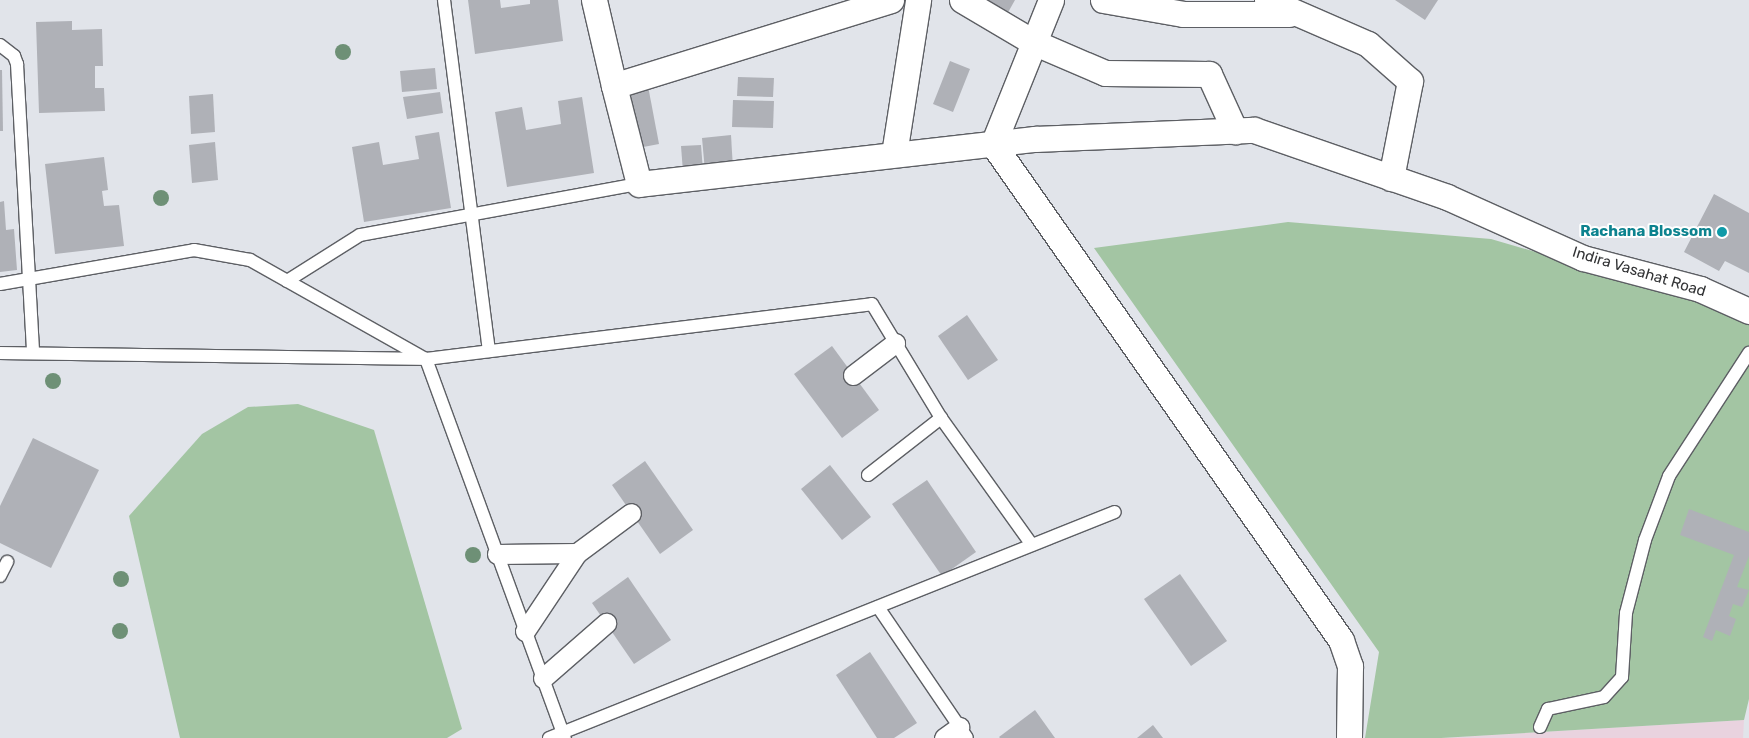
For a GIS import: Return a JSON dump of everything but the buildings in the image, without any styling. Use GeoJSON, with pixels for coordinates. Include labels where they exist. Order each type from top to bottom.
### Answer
{"type":"FeatureCollection","features":[{"type":"Feature","properties":{"kind":"street"},"geometry":{"type":"LineString","coordinates":[[594,0],[639,184]]}},
{"type":"Feature","properties":{"kind":"street"},"geometry":{"type":"LineString","coordinates":[[614,86],[891,0]]}},
{"type":"Feature","properties":{"kind":"street"},"geometry":{"type":"LineString","coordinates":[[894,154],[918,0]]}},
{"type":"Feature","properties":{"kind":"street"},"geometry":{"type":"LineString","coordinates":[[962,0],[1033,42],[1105,73],[1209,74],[1235,131]]}},
{"type":"Feature","properties":{"kind":"street"},"geometry":{"type":"LineString","coordinates":[[1051,0],[993,144],[1341,640],[1350,666],[1348,738]]}},
{"type":"Feature","properties":{"kind":"street"},"geometry":{"type":"LineString","coordinates":[[1103,0],[1183,14],[1299,14]]}},
{"type":"Feature","properties":{"kind":"street"},"geometry":{"type":"LineString","coordinates":[[1267,0],[1368,44],[1410,80],[1392,178]]}},
{"type":"Feature","properties":{"kind":"street","name":"Indira Vasahat Road"},"geometry":{"type":"LineString","coordinates":[[639,184],[993,144],[1254,130],[1447,197],[1583,258],[1700,289],[1749,311]]}},
{"type":"Feature","properties":{"kind":"street"},"geometry":{"type":"LineString","coordinates":[[853,375],[896,343]]}},
{"type":"Feature","properties":{"kind":"street"},"geometry":{"type":"LineString","coordinates":[[525,631],[577,553],[631,513]]}},
{"type":"Feature","properties":{"kind":"street"},"geometry":{"type":"LineString","coordinates":[[497,554],[577,553]]}},
{"type":"Feature","properties":{"kind":"street"},"geometry":{"type":"LineString","coordinates":[[543,678],[606,623]]}},
{"type":"Feature","properties":{"kind":"street"},"geometry":{"type":"LineString","coordinates":[[944,738],[963,732]]}},
{"type":"Feature","properties":{"kind":"lane"},"geometry":{"type":"LineString","coordinates":[[444,0],[473,212],[489,351]]}},
{"type":"Feature","properties":{"kind":"lane"},"geometry":{"type":"LineString","coordinates":[[0,45],[14,56],[17,64],[26,281],[33,351]]}},
{"type":"Feature","properties":{"kind":"lane"},"geometry":{"type":"LineString","coordinates":[[287,281],[360,236],[473,212],[639,184]]}},
{"type":"Feature","properties":{"kind":"lane"},"geometry":{"type":"LineString","coordinates":[[0,284],[26,281],[194,250],[250,260],[426,359],[564,735]]}},
{"type":"Feature","properties":{"kind":"lane"},"geometry":{"type":"LineString","coordinates":[[0,353],[33,351],[426,359],[872,304],[940,418],[1032,545]]}},
{"type":"Feature","properties":{"kind":"lane"},"geometry":{"type":"LineString","coordinates":[[1540,726],[1548,709],[1604,697],[1622,677],[1626,613],[1645,540],[1670,476],[1749,353]]}},
{"type":"Feature","properties":{"kind":"lane"},"geometry":{"type":"LineString","coordinates":[[868,475],[940,418]]}},
{"type":"Feature","properties":{"kind":"lane"},"geometry":{"type":"LineString","coordinates":[[549,738],[564,735],[1115,512]]}},
{"type":"Feature","properties":{"kind":"lane"},"geometry":{"type":"LineString","coordinates":[[0,576],[7,562]]}},
{"type":"Feature","properties":{"kind":"lane"},"geometry":{"type":"LineString","coordinates":[[878,607],[963,732]]}},
{"type":"Feature","properties":{"kind":"shaded area"},"geometry":{"type":"Polygon","coordinates":[[[1744,720],[1743,738],[1441,738],[1744,720]]]}},
{"type":"Feature","properties":{"kind":"green space"},"geometry":{"type":"Polygon","coordinates":[[[1288,222],[1491,239],[1749,314],[1749,699],[1744,720],[1441,738],[1365,738],[1379,652],[1094,248],[1288,222]]]}},
{"type":"Feature","properties":{"kind":"green space"},"geometry":{"type":"Polygon","coordinates":[[[298,404],[374,430],[462,729],[447,738],[180,738],[129,516],[202,434],[248,407],[298,404]]]}},
{"type":"Feature","properties":{"kind":"place","name":"Rachana Blossom"},"geometry":{"type":"Point","coordinates":[1722,232]}}]}
